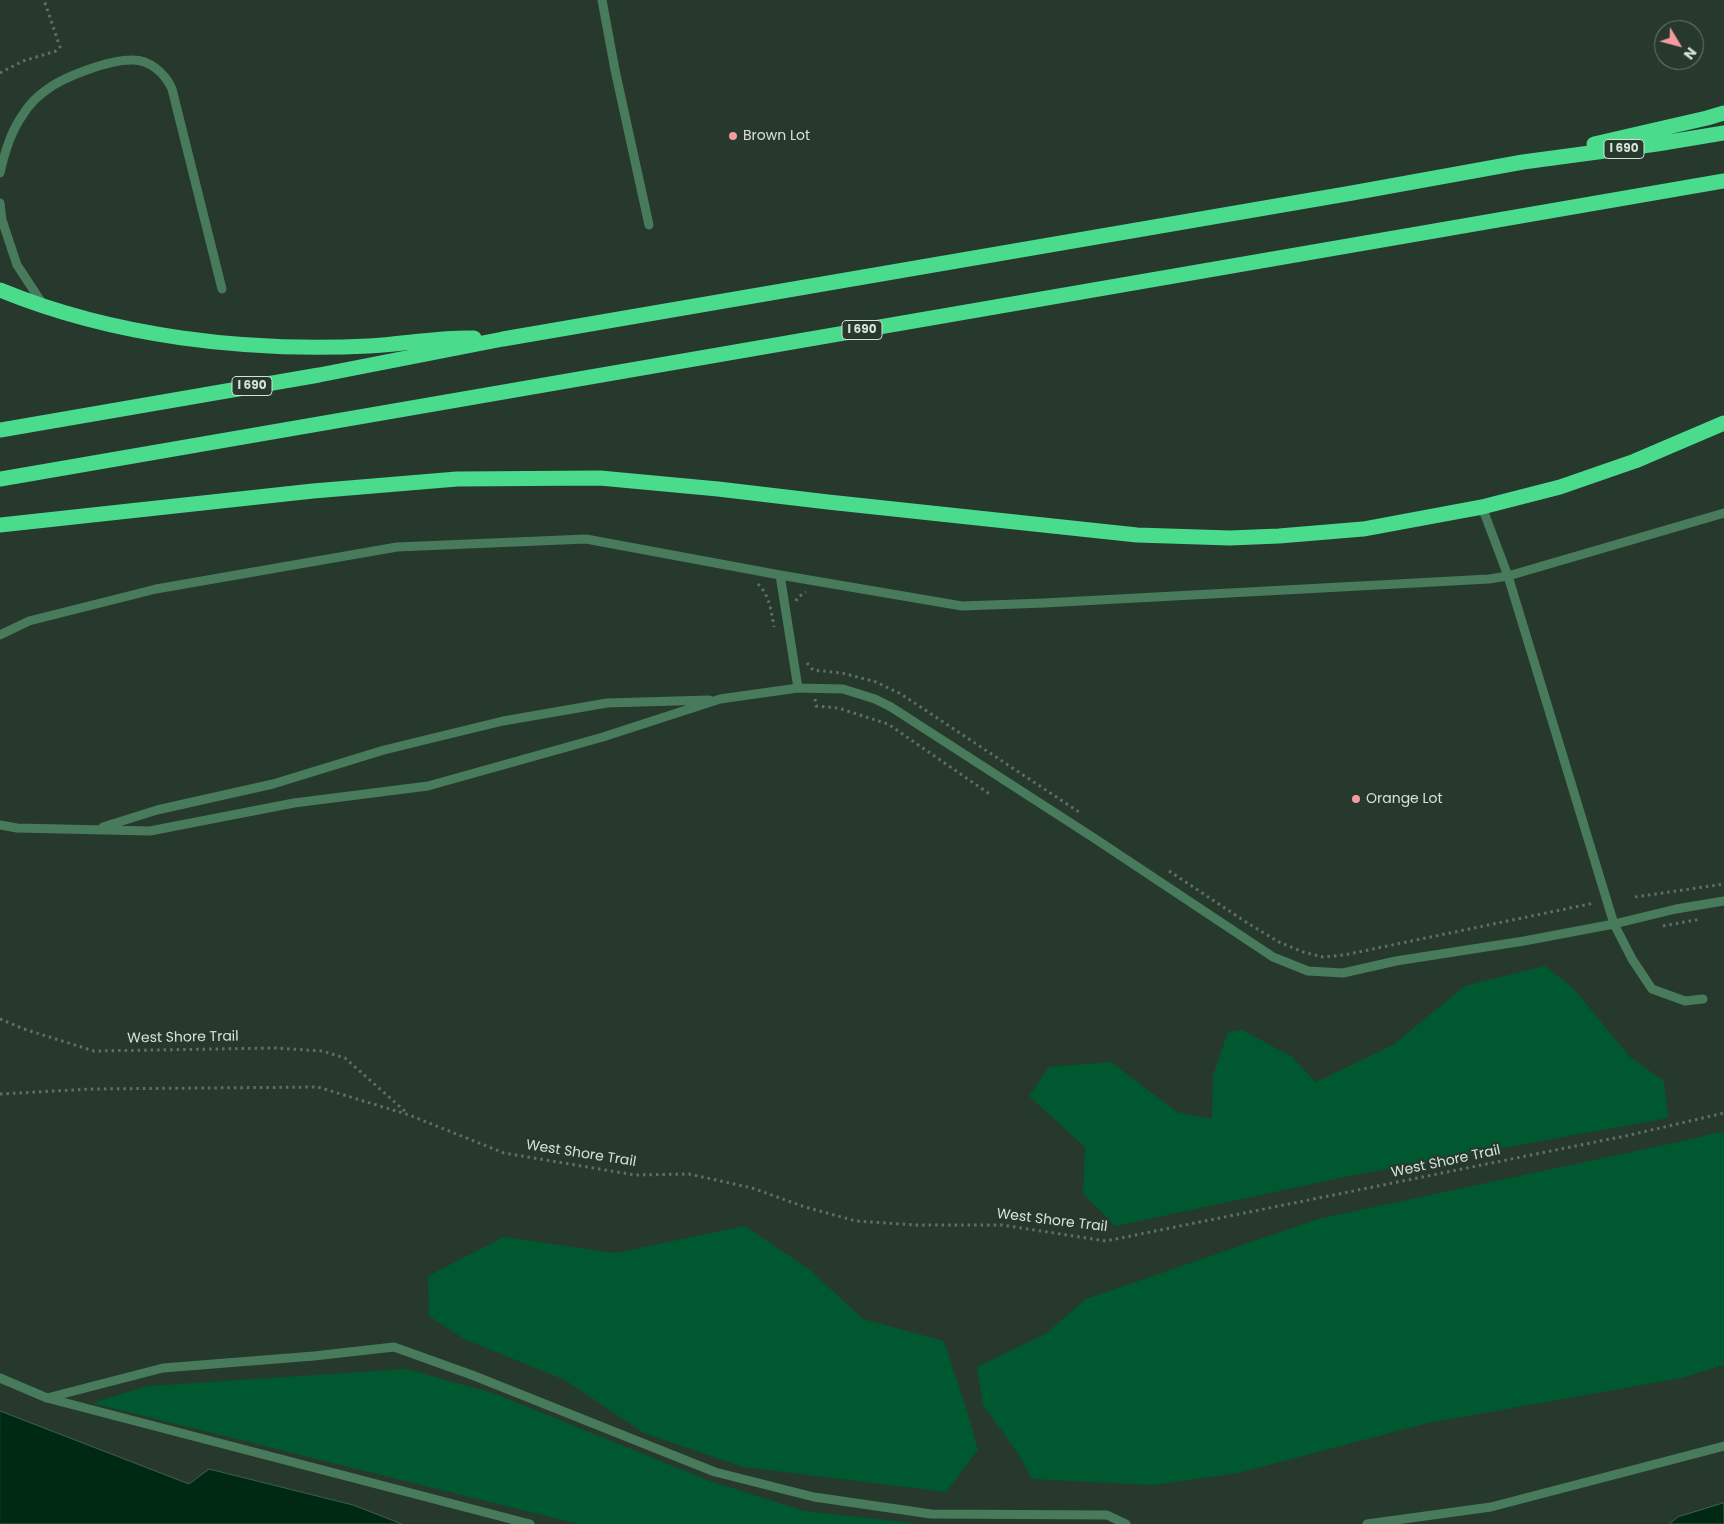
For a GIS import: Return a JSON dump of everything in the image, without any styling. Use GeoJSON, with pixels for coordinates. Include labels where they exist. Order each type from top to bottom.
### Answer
{"type":"FeatureCollection","features":[{"type":"Feature","properties":{"kind":"highway"},"geometry":{"type":"LineString","coordinates":[[1523,162],[1724,113]]}},
{"type":"Feature","properties":{"kind":"highway","name":"I 690"},"geometry":{"type":"LineString","coordinates":[[0,430],[319,375],[503,339],[1523,162],[1724,133]]}},
{"type":"Feature","properties":{"kind":"highway","name":"I 690"},"geometry":{"type":"LineString","coordinates":[[0,479],[1724,181]]}},
{"type":"Feature","properties":{"kind":"highway"},"geometry":{"type":"LineString","coordinates":[[0,290],[44,306],[102,323],[185,338],[278,346],[368,346],[455,338],[503,339]]}},
{"type":"Feature","properties":{"kind":"highway"},"geometry":{"type":"LineString","coordinates":[[0,525],[313,491],[467,478],[600,478],[718,489],[1137,535],[1211,538],[1279,536],[1363,529],[1482,507],[1560,486],[1635,462],[1724,423]]}},
{"type":"Feature","properties":{"kind":"lane"},"geometry":{"type":"LineString","coordinates":[[602,0],[615,70],[649,225]]}},
{"type":"Feature","properties":{"kind":"lane"},"geometry":{"type":"LineString","coordinates":[[0,172],[6,145],[24,112],[46,90],[71,76],[107,64],[132,59],[149,64],[168,81],[173,92],[222,289]]}},
{"type":"Feature","properties":{"kind":"lane"},"geometry":{"type":"LineString","coordinates":[[0,203],[2,220],[17,266],[44,306]]}},
{"type":"Feature","properties":{"kind":"lane"},"geometry":{"type":"LineString","coordinates":[[1482,507],[1508,576],[1614,924],[1632,959],[1652,989],[1685,1001],[1703,999]]}},
{"type":"Feature","properties":{"kind":"lane"},"geometry":{"type":"LineString","coordinates":[[0,635],[29,621],[156,589],[397,547],[586,539],[962,606],[1489,579],[1508,576],[1724,513]]}},
{"type":"Feature","properties":{"kind":"lane"},"geometry":{"type":"LineString","coordinates":[[780,575],[798,688]]}},
{"type":"Feature","properties":{"kind":"lane"},"geometry":{"type":"LineString","coordinates":[[96,830],[157,810],[273,784],[384,750],[503,721],[608,703],[720,699],[798,688],[814,688],[843,690],[875,699],[891,707],[1094,838],[1273,957],[1308,971],[1344,973],[1396,961],[1524,941],[1614,924],[1676,909],[1724,901]]}},
{"type":"Feature","properties":{"kind":"lane"},"geometry":{"type":"LineString","coordinates":[[0,825],[16,828],[150,831],[294,803],[428,786],[603,738],[720,699]]}},
{"type":"Feature","properties":{"kind":"lane"},"geometry":{"type":"LineString","coordinates":[[47,1398],[163,1368],[314,1356],[394,1347],[472,1375],[715,1472],[814,1497],[931,1514],[1107,1516],[1126,1524]]}},
{"type":"Feature","properties":{"kind":"lane"},"geometry":{"type":"LineString","coordinates":[[0,1378],[47,1398],[530,1524]]}},
{"type":"Feature","properties":{"kind":"lane"},"geometry":{"type":"LineString","coordinates":[[1367,1524],[1491,1507],[1724,1446]]}},
{"type":"Feature","properties":{"kind":"path"},"geometry":{"type":"LineString","coordinates":[[0,73],[23,61],[58,50],[60,44],[44,0]]}},
{"type":"Feature","properties":{"kind":"path"},"geometry":{"type":"LineString","coordinates":[[813,670],[816,706],[838,708],[888,724],[991,795]]}},
{"type":"Feature","properties":{"kind":"path"},"geometry":{"type":"LineString","coordinates":[[819,671],[842,673],[876,682],[901,694],[1084,816]]}},
{"type":"Feature","properties":{"kind":"path"},"geometry":{"type":"LineString","coordinates":[[1164,868],[1279,942],[1303,952],[1323,957],[1344,955],[1594,903]]}},
{"type":"Feature","properties":{"kind":"path"},"geometry":{"type":"LineString","coordinates":[[1635,896],[1724,884]]}},
{"type":"Feature","properties":{"kind":"path"},"geometry":{"type":"LineString","coordinates":[[1659,927],[1706,918]]}},
{"type":"Feature","properties":{"kind":"path","name":"West Shore Trail"},"geometry":{"type":"LineString","coordinates":[[0,1019],[24,1029],[94,1051],[276,1048],[322,1051],[346,1058],[409,1115]]}},
{"type":"Feature","properties":{"kind":"path","name":"West Shore Trail"},"geometry":{"type":"LineString","coordinates":[[0,1094],[91,1089],[318,1087],[409,1115],[504,1153],[635,1175],[689,1174],[752,1188],[806,1207],[856,1221],[917,1225],[1002,1225],[1106,1241],[1630,1135],[1724,1113]]}},
{"type":"Feature","properties":{"kind":"shaded area"},"geometry":{"type":"Polygon","coordinates":[[[1545,966],[1573,988],[1630,1057],[1664,1081],[1668,1118],[1354,1175],[1116,1226],[1083,1194],[1085,1147],[1029,1096],[1049,1067],[1111,1062],[1177,1112],[1212,1119],[1213,1076],[1228,1032],[1242,1030],[1291,1056],[1316,1082],[1393,1045],[1465,986],[1545,966]]]}},
{"type":"Feature","properties":{"kind":"shaded area"},"geometry":{"type":"Polygon","coordinates":[[[1724,1131],[1724,1365],[1681,1378],[1428,1423],[1238,1473],[1153,1485],[1032,1479],[1019,1455],[983,1405],[977,1367],[1047,1333],[1086,1299],[1318,1219],[1724,1131]]]}},
{"type":"Feature","properties":{"kind":"shaded area"},"geometry":{"type":"Polygon","coordinates":[[[745,1226],[810,1270],[863,1319],[944,1341],[978,1450],[946,1492],[743,1467],[644,1433],[565,1380],[464,1339],[429,1316],[428,1276],[504,1237],[615,1253],[745,1226]]]}},
{"type":"Feature","properties":{"kind":"shaded area"},"geometry":{"type":"Polygon","coordinates":[[[406,1369],[493,1393],[710,1481],[804,1511],[921,1524],[578,1524],[92,1403],[148,1386],[406,1369]]]}},
{"type":"Feature","properties":{"kind":"shaded area"},"geometry":{"type":"Polygon","coordinates":[[[0,1411],[189,1484],[209,1469],[353,1505],[402,1524],[0,1524],[0,1411]]]}},
{"type":"Feature","properties":{"kind":"shaded area"},"geometry":{"type":"Polygon","coordinates":[[[1724,1503],[1724,1524],[1669,1524],[1678,1517],[1724,1503]]]}},
{"type":"Feature","properties":{"kind":"place","name":"Brown Lot"},"geometry":{"type":"Point","coordinates":[733,136]}},
{"type":"Feature","properties":{"kind":"place","name":"Orange Lot"},"geometry":{"type":"Point","coordinates":[1356,799]}}]}
